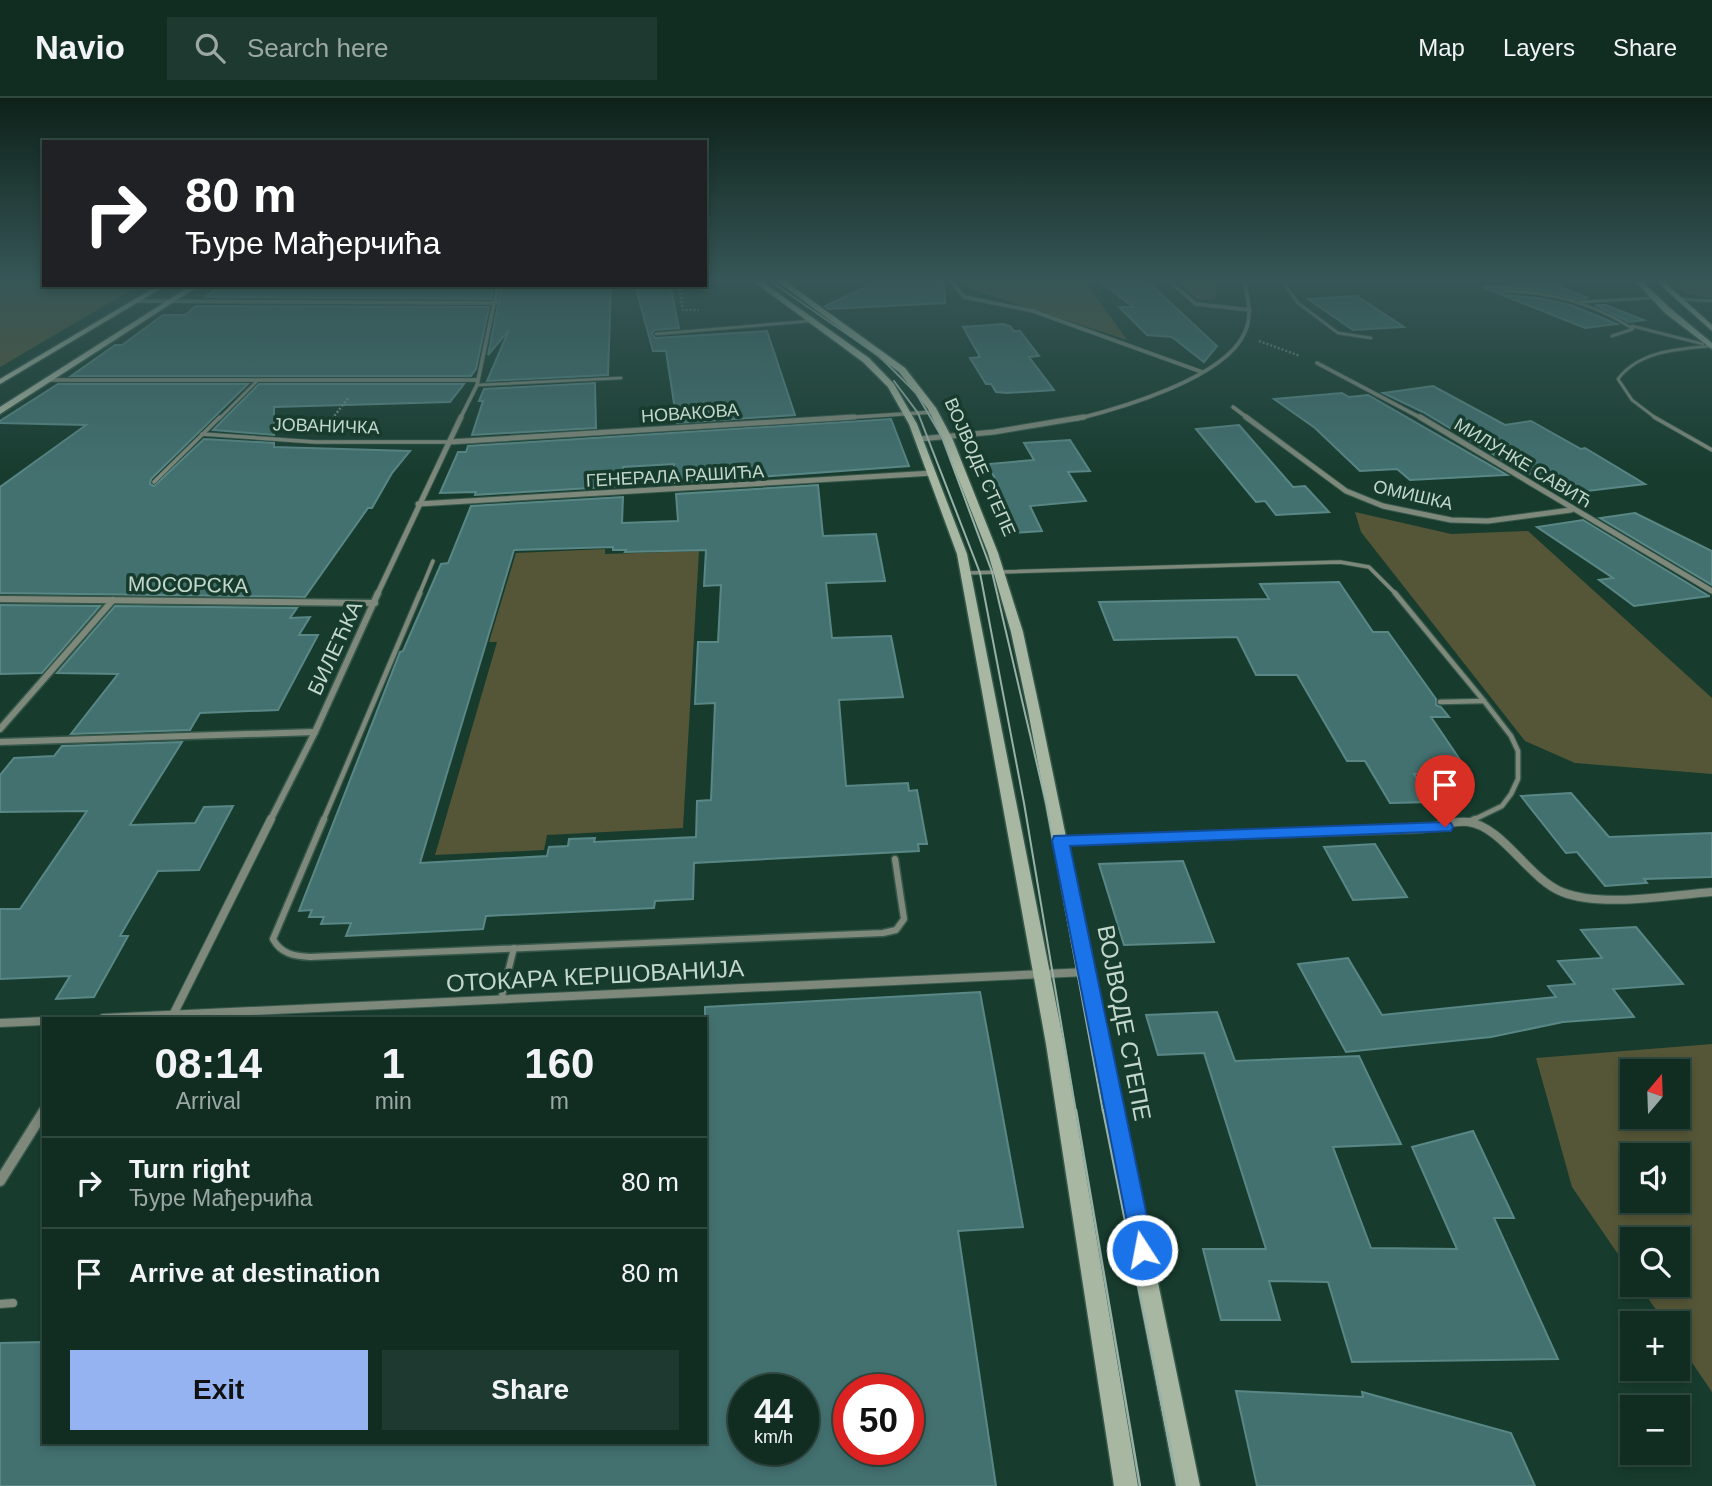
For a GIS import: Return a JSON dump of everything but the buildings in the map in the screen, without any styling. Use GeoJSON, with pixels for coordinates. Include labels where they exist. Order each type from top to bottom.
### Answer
{"type":"FeatureCollection","features":[{"type":"Feature","properties":{"kind":"main road"},"geometry":{"type":"LineString","coordinates":[[0,382],[61,346]]}},
{"type":"Feature","properties":{"kind":"main road"},"geometry":{"type":"LineString","coordinates":[[0,411],[102,346]]}},
{"type":"Feature","properties":{"kind":"main road"},"geometry":{"type":"LineString","coordinates":[[846,346],[883,376],[907,414],[933,473],[967,573],[1042,974],[1126,1486]]}},
{"type":"Feature","properties":{"kind":"main road","name":"ВОЈВОДЕ СТЕПЕ"},"geometry":{"type":"LineString","coordinates":[[869,346],[902,370],[934,412],[999,572],[1017,632],[1088,972],[1188,1486]]}},
{"type":"Feature","properties":{"kind":"street","name":"БИЛЕЋКА"},"geometry":{"type":"LineString","coordinates":[[173,1015],[315,732],[418,504],[477,383],[486,346]]}},
{"type":"Feature","properties":{"kind":"street"},"geometry":{"type":"LineString","coordinates":[[1130,346],[1202,372]]}},
{"type":"Feature","properties":{"kind":"street"},"geometry":{"type":"LineString","coordinates":[[919,439],[1052,422],[1106,411],[1163,393],[1202,372],[1233,346]]}},
{"type":"Feature","properties":{"kind":"street","name":"МИЛУНКЕ САВИЋ"},"geometry":{"type":"LineString","coordinates":[[1317,363],[1392,400],[1572,510],[1712,591]]}},
{"type":"Feature","properties":{"kind":"street"},"geometry":{"type":"LineString","coordinates":[[49,380],[477,383]]}},
{"type":"Feature","properties":{"kind":"street","name":"ОМИШКА"},"geometry":{"type":"LineString","coordinates":[[1233,407],[1346,491],[1383,506],[1451,520],[1488,522],[1572,510]]}},
{"type":"Feature","properties":{"kind":"street","name":"НОВАКОВА"},"geometry":{"type":"LineString","coordinates":[[449,442],[934,412]]}},
{"type":"Feature","properties":{"kind":"street","name":"ГЕНЕРАЛА РАШИЋА"},"geometry":{"type":"LineString","coordinates":[[418,504],[933,473]]}},
{"type":"Feature","properties":{"kind":"street","name":"МОСОРСКА"},"geometry":{"type":"LineString","coordinates":[[0,599],[375,603]]}},
{"type":"Feature","properties":{"kind":"street"},"geometry":{"type":"LineString","coordinates":[[0,729],[113,600]]}},
{"type":"Feature","properties":{"kind":"street"},"geometry":{"type":"LineString","coordinates":[[0,741],[315,732]]}},
{"type":"Feature","properties":{"kind":"street"},"geometry":{"type":"LineString","coordinates":[[1060,841],[1420,829],[1469,822],[1491,834],[1531,872],[1563,893],[1590,898],[1712,892]]}},
{"type":"Feature","properties":{"kind":"street","name":"ОТОКАРА КЕРШОВАНИЈА"},"geometry":{"type":"LineString","coordinates":[[126,1017],[1088,972]]}},
{"type":"Feature","properties":{"kind":"street"},"geometry":{"type":"LineString","coordinates":[[0,1023],[42,1021]]}},
{"type":"Feature","properties":{"kind":"street"},"geometry":{"type":"LineString","coordinates":[[0,1181],[42,1114]]}},
{"type":"Feature","properties":{"kind":"lane"},"geometry":{"type":"LineString","coordinates":[[1711,346],[1652,356],[1631,365],[1618,379],[1629,397],[1644,410],[1712,450]]}},
{"type":"Feature","properties":{"kind":"lane"},"geometry":{"type":"LineString","coordinates":[[477,383],[621,378]]}},
{"type":"Feature","properties":{"kind":"lane"},"geometry":{"type":"LineString","coordinates":[[154,482],[258,380]]}},
{"type":"Feature","properties":{"kind":"lane","name":"ЈОВАНИЧКА"},"geometry":{"type":"LineString","coordinates":[[202,434],[314,442],[449,442]]}},
{"type":"Feature","properties":{"kind":"lane"},"geometry":{"type":"LineString","coordinates":[[433,561],[273,939],[276,946],[288,955],[310,957],[883,933],[896,930],[904,919],[895,859]]}},
{"type":"Feature","properties":{"kind":"lane"},"geometry":{"type":"LineString","coordinates":[[967,573],[1340,562],[1369,568],[1385,580],[1484,701],[1511,736],[1518,751],[1518,779],[1502,806],[1469,822]]}},
{"type":"Feature","properties":{"kind":"lane"},"geometry":{"type":"LineString","coordinates":[[1440,702],[1484,701]]}},
{"type":"Feature","properties":{"kind":"lane"},"geometry":{"type":"LineString","coordinates":[[500,1000],[514,948]]}},
{"type":"Feature","properties":{"kind":"lane"},"geometry":{"type":"LineString","coordinates":[[0,1304],[13,1303]]}},
{"type":"Feature","properties":{"kind":"path"},"geometry":{"type":"LineString","coordinates":[[1269,346],[1317,363]]}},
{"type":"Feature","properties":{"kind":"path"},"geometry":{"type":"LineString","coordinates":[[314,442],[351,395]]}},
{"type":"Feature","properties":{"kind":"green space"},"geometry":{"type":"Polygon","coordinates":[[[0,346],[36,346],[0,367],[0,346]]]}},
{"type":"Feature","properties":{"kind":"green space"},"geometry":{"type":"Polygon","coordinates":[[[1355,512],[1451,534],[1528,531],[1712,698],[1712,774],[1575,763],[1525,741],[1361,532],[1355,512]]]}},
{"type":"Feature","properties":{"kind":"green space"},"geometry":{"type":"Polygon","coordinates":[[[605,549],[605,554],[699,551],[683,828],[547,835],[544,850],[435,855],[497,642],[489,642],[516,553],[605,549]]]}},
{"type":"Feature","properties":{"kind":"green space"},"geometry":{"type":"Polygon","coordinates":[[[1712,1044],[1712,1392],[1690,1360],[1690,1311],[1657,1311],[1647,1297],[1690,1297],[1690,1227],[1620,1227],[1620,1257],[1572,1187],[1536,1058],[1712,1044]]]}},
{"type":"Feature","properties":{"kind":"tram line"},"geometry":{"type":"LineString","coordinates":[[864,346],[879,356],[916,393],[942,437],[992,572],[1046,803],[1103,1112]]}},
{"type":"Feature","properties":{"kind":"tram line"},"geometry":{"type":"LineString","coordinates":[[894,381],[918,413],[980,573],[1024,803],[1076,1112]]}},
{"type":"Feature","properties":{"kind":"tram line"},"geometry":{"type":"LineString","coordinates":[[1076,1110],[1140,1486]]}},
{"type":"Feature","properties":{"kind":"tram line"},"geometry":{"type":"LineString","coordinates":[[1103,1110],[1178,1486]]}},
{"type":"Feature","properties":{"kind":"route"},"geometry":{"type":"LineString","coordinates":[[1142,1250],[1060,841],[1445,827]]}}]}
